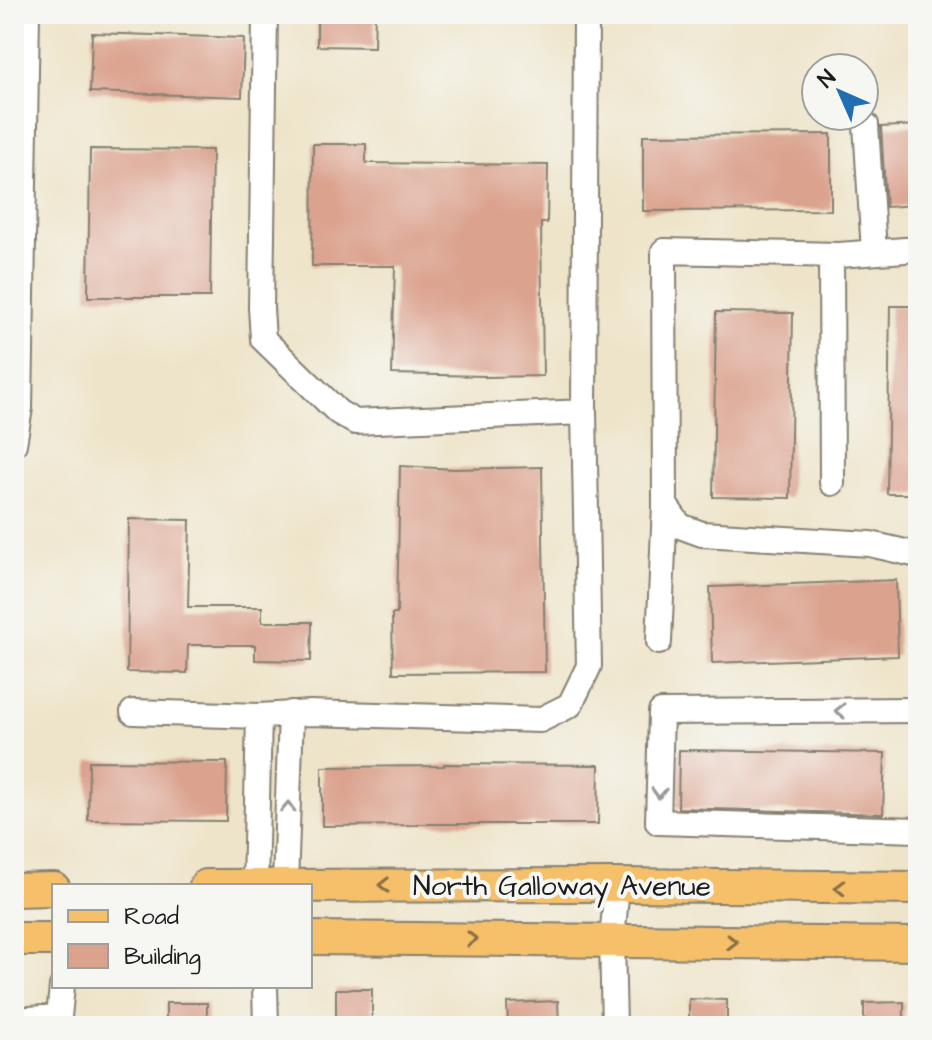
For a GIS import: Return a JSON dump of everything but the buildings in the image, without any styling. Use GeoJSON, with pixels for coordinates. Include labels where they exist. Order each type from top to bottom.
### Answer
{"type":"FeatureCollection","features":[{"type":"Feature","properties":{"kind":"main road","name":"North Galloway Avenue"},"geometry":{"type":"LineString","coordinates":[[312,885],[918,888]]}},
{"type":"Feature","properties":{"kind":"main road"},"geometry":{"type":"LineString","coordinates":[[14,890],[52,889]]}},
{"type":"Feature","properties":{"kind":"main road","name":"North Galloway Avenue"},"geometry":{"type":"LineString","coordinates":[[312,938],[918,944]]}},
{"type":"Feature","properties":{"kind":"main road"},"geometry":{"type":"LineString","coordinates":[[14,939],[52,939]]}},
{"type":"Feature","properties":{"kind":"street"},"geometry":{"type":"LineString","coordinates":[[14,444],[20,408],[19,149],[27,14]]}},
{"type":"Feature","properties":{"kind":"street"},"geometry":{"type":"LineString","coordinates":[[265,14],[263,339],[338,412],[355,422],[584,412]]}},
{"type":"Feature","properties":{"kind":"street"},"geometry":{"type":"LineString","coordinates":[[133,712],[540,720],[570,705],[589,666],[584,412],[586,14]]}},
{"type":"Feature","properties":{"kind":"street"},"geometry":{"type":"LineString","coordinates":[[866,132],[874,252]]}},
{"type":"Feature","properties":{"kind":"street"},"geometry":{"type":"LineString","coordinates":[[659,642],[665,505],[664,251],[831,255],[918,249]]}},
{"type":"Feature","properties":{"kind":"street"},"geometry":{"type":"LineString","coordinates":[[831,255],[832,483]]}},
{"type":"Feature","properties":{"kind":"street"},"geometry":{"type":"LineString","coordinates":[[665,505],[680,526],[702,534],[870,544],[918,555]]}},
{"type":"Feature","properties":{"kind":"street"},"geometry":{"type":"LineString","coordinates":[[918,710],[661,712],[658,822],[918,830]]}},
{"type":"Feature","properties":{"kind":"street"},"geometry":{"type":"LineString","coordinates":[[270,884],[291,713]]}},
{"type":"Feature","properties":{"kind":"street"},"geometry":{"type":"LineString","coordinates":[[259,716],[270,884]]}},
{"type":"Feature","properties":{"kind":"street"},"geometry":{"type":"LineString","coordinates":[[614,1026],[612,940],[617,885]]}},
{"type":"Feature","properties":{"kind":"street"},"geometry":{"type":"LineString","coordinates":[[14,1020],[59,1017],[62,988]]}},
{"type":"Feature","properties":{"kind":"street"},"geometry":{"type":"LineString","coordinates":[[265,988],[266,1026]]}}]}
